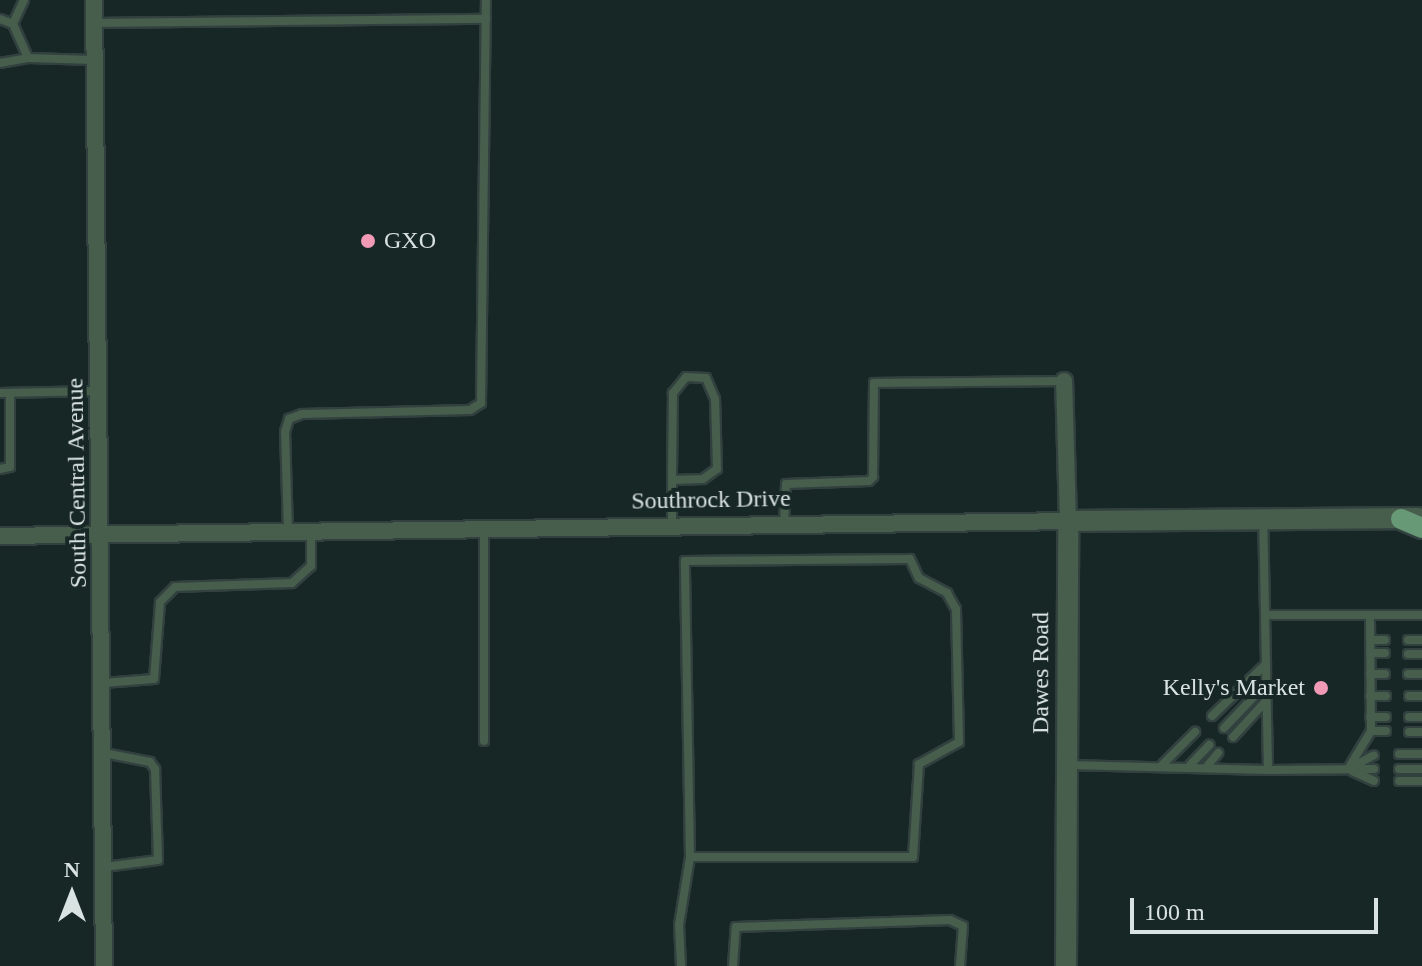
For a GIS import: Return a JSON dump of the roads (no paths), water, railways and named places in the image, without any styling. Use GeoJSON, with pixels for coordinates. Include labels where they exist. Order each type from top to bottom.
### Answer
{"type":"FeatureCollection","features":[{"type":"Feature","properties":{"kind":"main road"},"geometry":{"type":"LineString","coordinates":[[1401,519],[1422,528]]}},
{"type":"Feature","properties":{"kind":"street","name":"South Central Avenue"},"geometry":{"type":"LineString","coordinates":[[94,0],[102,535],[104,966]]}},
{"type":"Feature","properties":{"kind":"street","name":"Dawes Road"},"geometry":{"type":"LineString","coordinates":[[1064,381],[1068,521],[1066,966]]}},
{"type":"Feature","properties":{"kind":"street","name":"Southrock Drive"},"geometry":{"type":"LineString","coordinates":[[0,536],[1422,518]]}},
{"type":"Feature","properties":{"kind":"lane"},"geometry":{"type":"LineString","coordinates":[[13,24],[24,0]]}},
{"type":"Feature","properties":{"kind":"lane"},"geometry":{"type":"LineString","coordinates":[[288,532],[285,432],[289,419],[302,414],[470,410],[481,403],[486,0]]}},
{"type":"Feature","properties":{"kind":"lane"},"geometry":{"type":"LineString","coordinates":[[0,19],[13,24],[28,58]]}},
{"type":"Feature","properties":{"kind":"lane"},"geometry":{"type":"LineString","coordinates":[[94,23],[486,19]]}},
{"type":"Feature","properties":{"kind":"lane"},"geometry":{"type":"LineString","coordinates":[[0,63],[28,58],[95,60]]}},
{"type":"Feature","properties":{"kind":"lane"},"geometry":{"type":"LineString","coordinates":[[672,480],[703,479],[717,469],[715,399],[706,378],[686,377],[673,393],[672,480],[672,526]]}},
{"type":"Feature","properties":{"kind":"lane"},"geometry":{"type":"LineString","coordinates":[[784,525],[786,484],[873,477],[874,383],[1064,381]]}},
{"type":"Feature","properties":{"kind":"lane"},"geometry":{"type":"LineString","coordinates":[[0,393],[100,391]]}},
{"type":"Feature","properties":{"kind":"lane"},"geometry":{"type":"LineString","coordinates":[[0,469],[10,467],[10,393]]}},
{"type":"Feature","properties":{"kind":"lane"},"geometry":{"type":"LineString","coordinates":[[1263,519],[1268,770]]}},
{"type":"Feature","properties":{"kind":"lane"},"geometry":{"type":"LineString","coordinates":[[484,529],[484,741]]}},
{"type":"Feature","properties":{"kind":"lane"},"geometry":{"type":"LineString","coordinates":[[103,683],[154,679],[160,602],[175,587],[292,583],[311,566],[311,532]]}},
{"type":"Feature","properties":{"kind":"lane"},"geometry":{"type":"LineString","coordinates":[[681,966],[679,925],[690,857],[685,561],[910,559],[919,578],[947,593],[956,609],[959,742],[919,764],[913,857],[690,857]]}},
{"type":"Feature","properties":{"kind":"lane"},"geometry":{"type":"LineString","coordinates":[[1265,615],[1422,615]]}},
{"type":"Feature","properties":{"kind":"lane"},"geometry":{"type":"LineString","coordinates":[[1348,769],[1371,731],[1370,615]]}},
{"type":"Feature","properties":{"kind":"lane"},"geometry":{"type":"LineString","coordinates":[[1370,640],[1385,640]]}},
{"type":"Feature","properties":{"kind":"lane"},"geometry":{"type":"LineString","coordinates":[[1408,640],[1422,640]]}},
{"type":"Feature","properties":{"kind":"lane"},"geometry":{"type":"LineString","coordinates":[[1370,653],[1385,653]]}},
{"type":"Feature","properties":{"kind":"lane"},"geometry":{"type":"LineString","coordinates":[[1408,654],[1422,654]]}},
{"type":"Feature","properties":{"kind":"lane"},"geometry":{"type":"LineString","coordinates":[[1212,716],[1266,664]]}},
{"type":"Feature","properties":{"kind":"lane"},"geometry":{"type":"LineString","coordinates":[[1370,674],[1385,674]]}},
{"type":"Feature","properties":{"kind":"lane"},"geometry":{"type":"LineString","coordinates":[[1408,674],[1422,674]]}},
{"type":"Feature","properties":{"kind":"lane"},"geometry":{"type":"LineString","coordinates":[[1224,728],[1266,684]]}},
{"type":"Feature","properties":{"kind":"lane"},"geometry":{"type":"LineString","coordinates":[[1370,696],[1386,696]]}},
{"type":"Feature","properties":{"kind":"lane"},"geometry":{"type":"LineString","coordinates":[[1409,696],[1422,696]]}},
{"type":"Feature","properties":{"kind":"lane"},"geometry":{"type":"LineString","coordinates":[[1233,737],[1266,701]]}},
{"type":"Feature","properties":{"kind":"lane"},"geometry":{"type":"LineString","coordinates":[[1370,717],[1386,717]]}},
{"type":"Feature","properties":{"kind":"lane"},"geometry":{"type":"LineString","coordinates":[[1409,717],[1422,717]]}},
{"type":"Feature","properties":{"kind":"lane"},"geometry":{"type":"LineString","coordinates":[[1371,731],[1386,731]]}},
{"type":"Feature","properties":{"kind":"lane"},"geometry":{"type":"LineString","coordinates":[[1161,765],[1195,732]]}},
{"type":"Feature","properties":{"kind":"lane"},"geometry":{"type":"LineString","coordinates":[[1409,732],[1422,732]]}},
{"type":"Feature","properties":{"kind":"lane"},"geometry":{"type":"LineString","coordinates":[[1190,765],[1209,745]]}},
{"type":"Feature","properties":{"kind":"lane"},"geometry":{"type":"LineString","coordinates":[[104,753],[150,762],[155,769],[158,860],[152,865],[104,867]]}},
{"type":"Feature","properties":{"kind":"lane"},"geometry":{"type":"LineString","coordinates":[[1208,765],[1218,753]]}},
{"type":"Feature","properties":{"kind":"lane"},"geometry":{"type":"LineString","coordinates":[[1399,754],[1422,754]]}},
{"type":"Feature","properties":{"kind":"lane"},"geometry":{"type":"LineString","coordinates":[[1348,769],[1374,755]]}},
{"type":"Feature","properties":{"kind":"lane"},"geometry":{"type":"LineString","coordinates":[[1067,765],[1374,769]]}},
{"type":"Feature","properties":{"kind":"lane"},"geometry":{"type":"LineString","coordinates":[[1348,769],[1374,781]]}},
{"type":"Feature","properties":{"kind":"lane"},"geometry":{"type":"LineString","coordinates":[[1399,769],[1422,769]]}},
{"type":"Feature","properties":{"kind":"lane"},"geometry":{"type":"LineString","coordinates":[[1399,781],[1422,781]]}},
{"type":"Feature","properties":{"kind":"lane"},"geometry":{"type":"LineString","coordinates":[[733,966],[736,927],[950,920],[963,926],[960,966]]}},
{"type":"Feature","properties":{"kind":"place","name":"GXO"},"geometry":{"type":"Point","coordinates":[368,241]}},
{"type":"Feature","properties":{"kind":"place","name":"Kelly's Market"},"geometry":{"type":"Point","coordinates":[1321,688]}}]}
